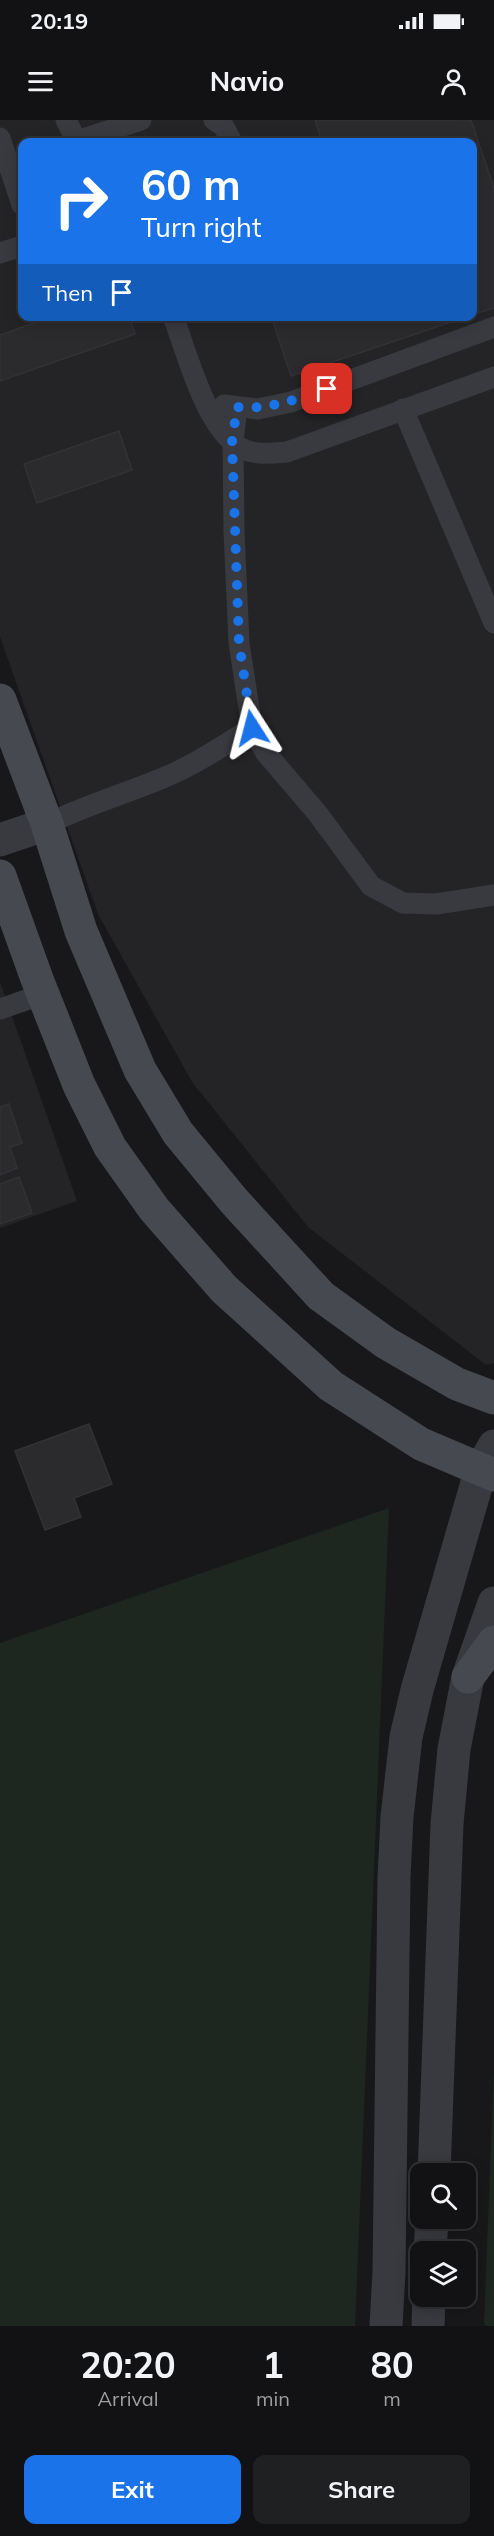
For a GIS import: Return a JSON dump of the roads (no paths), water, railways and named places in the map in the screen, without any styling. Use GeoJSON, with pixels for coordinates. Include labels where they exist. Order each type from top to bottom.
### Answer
{"type":"FeatureCollection","features":[{"type":"Feature","properties":{"kind":"street"},"geometry":{"type":"LineString","coordinates":[[0,700],[47,824],[85,942],[140,1070],[178,1133],[234,1201],[321,1296],[396,1348],[457,1384],[494,1398]]}},
{"type":"Feature","properties":{"kind":"street"},"geometry":{"type":"LineString","coordinates":[[0,840],[47,824]]}},
{"type":"Feature","properties":{"kind":"street"},"geometry":{"type":"LineString","coordinates":[[0,876],[79,1085],[110,1148],[154,1209],[224,1289],[331,1386],[421,1444],[490,1463],[417,1690],[406,1737],[397,1817],[394,1877],[390,2261],[386,2326]]}},
{"type":"Feature","properties":{"kind":"street"},"geometry":{"type":"LineString","coordinates":[[434,2163],[447,1824],[454,1749],[468,1677],[494,1603]]}},
{"type":"Feature","properties":{"kind":"street"},"geometry":{"type":"LineString","coordinates":[[468,1677],[494,1642]]}},
{"type":"Feature","properties":{"kind":"street"},"geometry":{"type":"LineString","coordinates":[[428,2326],[429,2307]]}},
{"type":"Feature","properties":{"kind":"lane"},"geometry":{"type":"LineString","coordinates":[[66,120],[75,138]]}},
{"type":"Feature","properties":{"kind":"lane"},"geometry":{"type":"LineString","coordinates":[[89,138],[141,120]]}},
{"type":"Feature","properties":{"kind":"lane"},"geometry":{"type":"LineString","coordinates":[[214,120],[224,127],[230,138]]}},
{"type":"Feature","properties":{"kind":"lane"},"geometry":{"type":"LineString","coordinates":[[0,138],[18,194]]}},
{"type":"Feature","properties":{"kind":"lane"},"geometry":{"type":"LineString","coordinates":[[0,253],[18,247]]}},
{"type":"Feature","properties":{"kind":"lane"},"geometry":{"type":"LineString","coordinates":[[179,321],[203,402],[232,442],[245,450],[264,454],[287,452],[494,377]]}},
{"type":"Feature","properties":{"kind":"lane"},"geometry":{"type":"LineString","coordinates":[[203,402],[258,409],[291,402],[494,327]]}},
{"type":"Feature","properties":{"kind":"lane"},"geometry":{"type":"LineString","coordinates":[[237,407],[232,442],[239,643],[252,728],[266,753],[318,814],[371,886],[403,903],[436,904],[494,895]]}},
{"type":"Feature","properties":{"kind":"lane"},"geometry":{"type":"LineString","coordinates":[[403,409],[494,623]]}},
{"type":"Feature","properties":{"kind":"lane"},"geometry":{"type":"LineString","coordinates":[[47,824],[77,809],[164,777],[197,762],[252,728]]}},
{"type":"Feature","properties":{"kind":"lane"},"geometry":{"type":"LineString","coordinates":[[0,1009],[43,994]]}}]}
